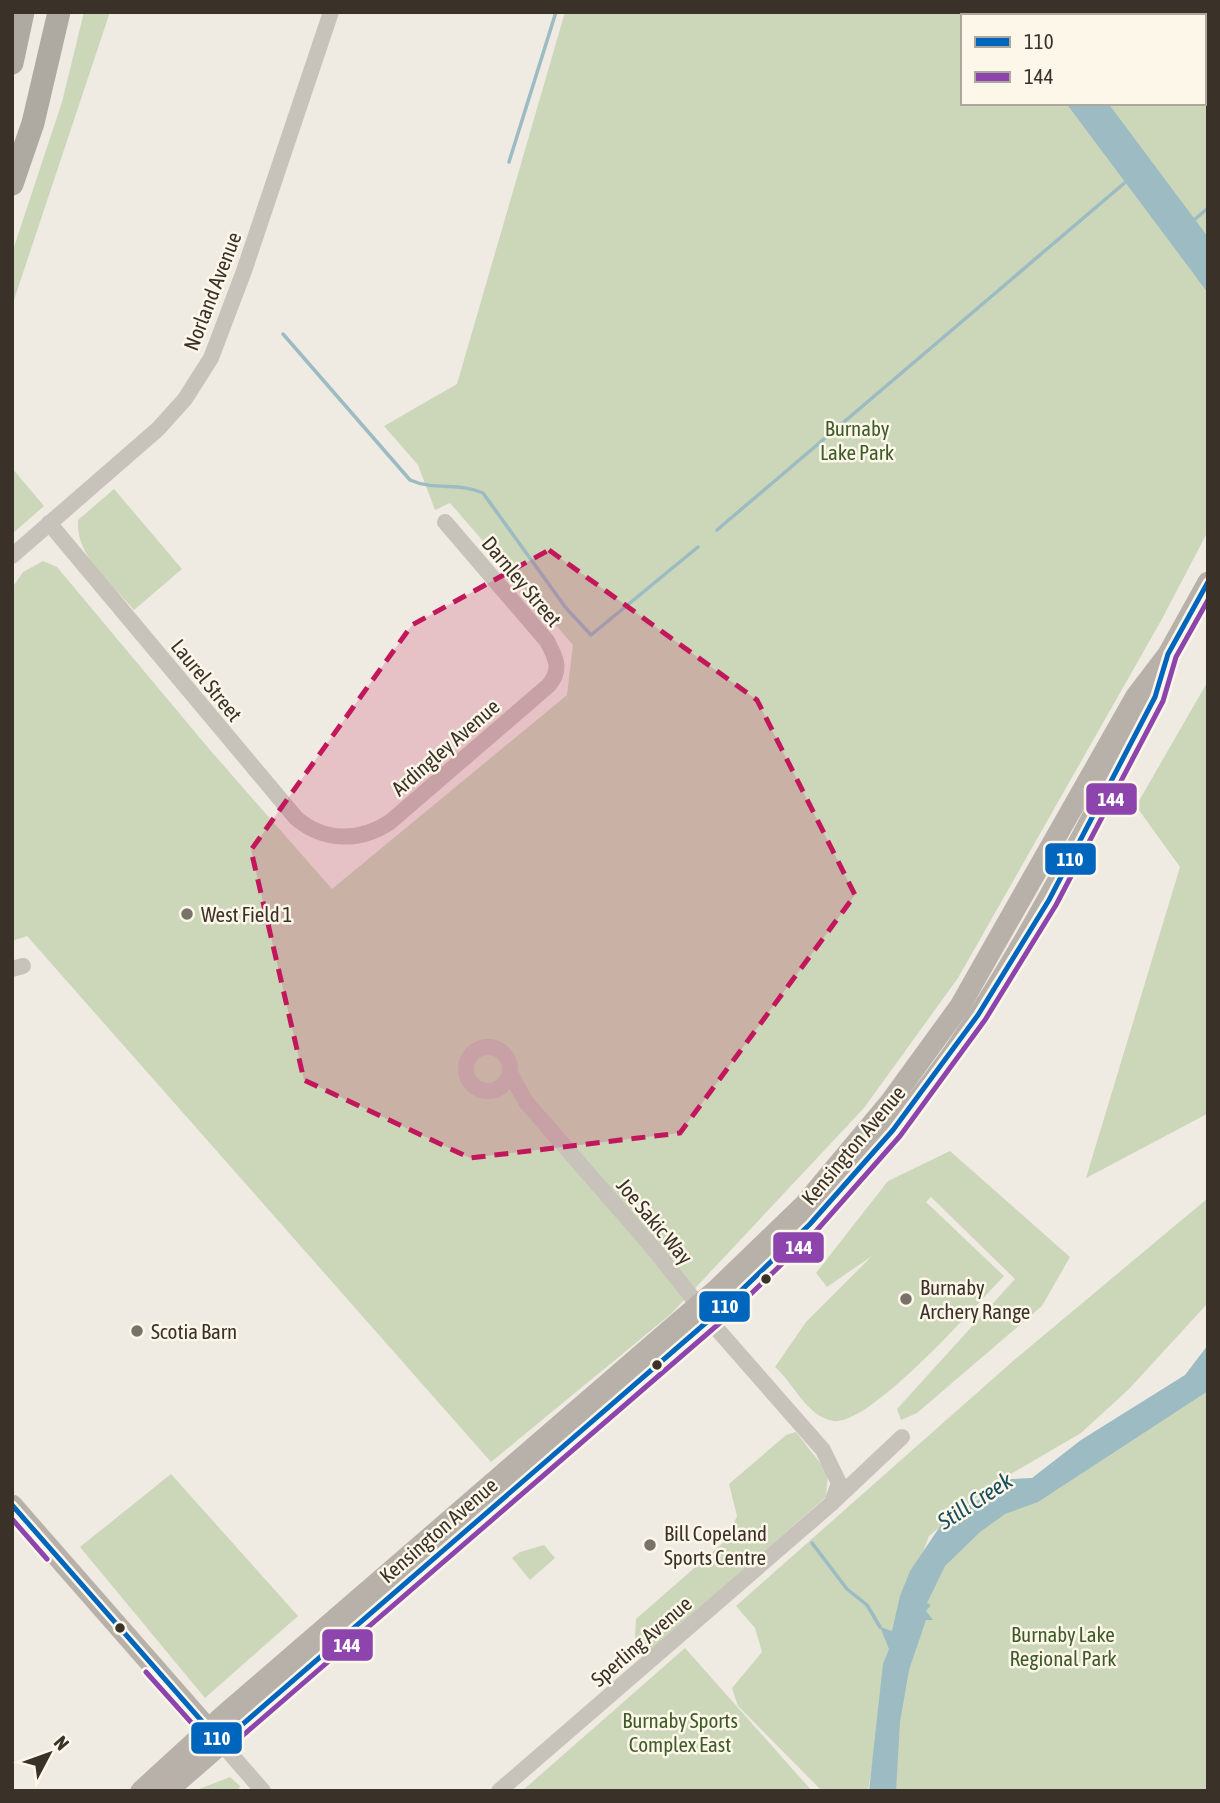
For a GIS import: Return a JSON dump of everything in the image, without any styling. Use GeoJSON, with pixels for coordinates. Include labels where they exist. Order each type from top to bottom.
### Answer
{"type":"FeatureCollection","features":[{"type":"Feature","properties":{"kind":"highway"},"geometry":{"type":"LineString","coordinates":[[12,63],[23,12]]}},
{"type":"Feature","properties":{"kind":"highway"},"geometry":{"type":"LineString","coordinates":[[12,184],[33,124],[59,12]]}},
{"type":"Feature","properties":{"kind":"main road","name":"Kensington Avenue"},"geometry":{"type":"LineString","coordinates":[[141,1791],[215,1736],[703,1313],[805,1204],[891,1101],[953,1016],[1027,892],[1136,696],[1168,654],[1208,582]]}},
{"type":"Feature","properties":{"kind":"main road"},"geometry":{"type":"LineString","coordinates":[[12,1504],[215,1736]]}},
{"type":"Feature","properties":{"kind":"main road","name":"Kensington Avenue"},"geometry":{"type":"LineString","coordinates":[[167,1791],[215,1736]]}},
{"type":"Feature","properties":{"kind":"street","name":"Norland Avenue"},"geometry":{"type":"LineString","coordinates":[[12,556],[158,429],[185,398],[211,358],[250,255],[331,12]]}},
{"type":"Feature","properties":{"kind":"street","name":"Darnley Street"},"geometry":{"type":"LineString","coordinates":[[445,522],[547,641],[556,657],[557,672]]}},
{"type":"Feature","properties":{"kind":"street","name":"Laurel Street"},"geometry":{"type":"LineString","coordinates":[[49,523],[296,818],[316,831],[349,837]]}},
{"type":"Feature","properties":{"kind":"street","name":"Ardingley Avenue"},"geometry":{"type":"LineString","coordinates":[[349,837],[366,834],[390,822],[549,685],[557,672]]}},
{"type":"Feature","properties":{"kind":"street","name":"Joe Sakic Way"},"geometry":{"type":"LineString","coordinates":[[526,1102],[479,1089],[468,1080],[466,1065],[473,1052],[486,1047],[500,1050],[510,1061],[510,1073],[526,1102],[653,1248],[703,1313],[823,1450],[839,1483],[832,1503]]}},
{"type":"Feature","properties":{"kind":"street"},"geometry":{"type":"LineString","coordinates":[[492,1091],[503,1085],[510,1073]]}},
{"type":"Feature","properties":{"kind":"street","name":"Sperling Avenue"},"geometry":{"type":"LineString","coordinates":[[499,1791],[832,1503],[902,1437]]}},
{"type":"Feature","properties":{"kind":"street"},"geometry":{"type":"LineString","coordinates":[[215,1736],[263,1791]]}},
{"type":"Feature","properties":{"kind":"highlighted area"},"geometry":{"type":"Polygon","coordinates":[[[549,550],[757,700],[855,895],[680,1133],[470,1158],[304,1080],[251,850],[412,625],[549,550]]]}},
{"type":"Feature","properties":{"kind":"green space"},"geometry":{"type":"Polygon","coordinates":[[[84,12],[110,12],[12,306],[12,253],[62,102],[84,12]]]}},
{"type":"Feature","properties":{"kind":"green space","name":"Burnaby Lake Park"},"geometry":{"type":"Polygon","coordinates":[[[565,12],[1208,12],[1208,531],[1162,619],[958,978],[864,1108],[671,1314],[491,1462],[27,936],[12,941],[12,588],[23,572],[43,561],[57,567],[210,750],[332,889],[567,695],[573,645],[450,503],[435,510],[418,465],[384,426],[457,384],[565,12]]]}},
{"type":"Feature","properties":{"kind":"green space"},"geometry":{"type":"Polygon","coordinates":[[[12,468],[44,506],[12,534],[12,468]]]}},
{"type":"Feature","properties":{"kind":"green space"},"geometry":{"type":"Polygon","coordinates":[[[114,489],[182,569],[134,610],[97,569],[82,546],[79,533],[78,520],[114,489]]]}},
{"type":"Feature","properties":{"kind":"green space"},"geometry":{"type":"Polygon","coordinates":[[[1208,681],[1207,1114],[1086,1178],[1180,867],[1136,806],[1208,681]]]}},
{"type":"Feature","properties":{"kind":"green space"},"geometry":{"type":"Polygon","coordinates":[[[950,1151],[1070,1257],[1042,1306],[917,1413],[901,1420],[897,1409],[1015,1279],[931,1197],[926,1202],[1004,1276],[948,1336],[872,1405],[850,1418],[833,1421],[823,1418],[808,1406],[775,1367],[806,1322],[872,1256],[827,1287],[816,1273],[888,1181],[950,1151]]]}},
{"type":"Feature","properties":{"kind":"green space"},"geometry":{"type":"Polygon","coordinates":[[[1208,1198],[1208,1303],[1129,1389],[1081,1433],[992,1485],[929,1536],[898,1617],[868,1791],[822,1791],[738,1706],[732,1688],[762,1652],[755,1628],[736,1606],[1013,1361],[1208,1198]]]}},
{"type":"Feature","properties":{"kind":"green space","name":"Burnaby Lake Regional Park"},"geometry":{"type":"Polygon","coordinates":[[[1208,1382],[1208,1791],[891,1791],[899,1699],[932,1571],[989,1517],[1208,1382]]]}},
{"type":"Feature","properties":{"kind":"green space"},"geometry":{"type":"Polygon","coordinates":[[[796,1432],[828,1473],[826,1497],[648,1653],[635,1637],[636,1619],[724,1542],[738,1543],[731,1530],[737,1516],[729,1484],[786,1435],[796,1432]]]}},
{"type":"Feature","properties":{"kind":"green space"},"geometry":{"type":"Polygon","coordinates":[[[171,1474],[298,1616],[205,1698],[80,1547],[171,1474]]]}},
{"type":"Feature","properties":{"kind":"green space"},"geometry":{"type":"Polygon","coordinates":[[[544,1545],[555,1558],[530,1580],[512,1558],[520,1552],[544,1545]]]}},
{"type":"Feature","properties":{"kind":"green space","name":"Burnaby Sports Complex East"},"geometry":{"type":"Polygon","coordinates":[[[685,1648],[812,1791],[522,1791],[685,1648]]]}},
{"type":"Feature","properties":{"kind":"green space"},"geometry":{"type":"Polygon","coordinates":[[[230,1777],[240,1786],[238,1791],[194,1791],[230,1777]]]}},
{"type":"Feature","properties":{"kind":"water"},"geometry":{"type":"Polygon","coordinates":[[[1067,105],[1109,105],[1208,237],[1208,293],[1067,105]]]}},
{"type":"Feature","properties":{"kind":"water"},"geometry":{"type":"Polygon","coordinates":[[[1208,1345],[1208,1391],[1038,1502],[1005,1514],[980,1532],[945,1566],[927,1603],[931,1605],[926,1611],[933,1620],[926,1620],[909,1670],[900,1722],[896,1791],[869,1791],[883,1664],[889,1649],[880,1627],[892,1631],[900,1596],[910,1571],[943,1522],[1011,1479],[1032,1478],[1081,1440],[1185,1375],[1208,1345]]]}},
{"type":"Feature","properties":{"kind":"waterway"},"geometry":{"type":"LineString","coordinates":[[509,162],[556,12]]}},
{"type":"Feature","properties":{"kind":"waterway"},"geometry":{"type":"LineString","coordinates":[[1108,12],[1112,14]]}},
{"type":"Feature","properties":{"kind":"waterway"},"geometry":{"type":"LineString","coordinates":[[717,530],[1128,180]]}},
{"type":"Feature","properties":{"kind":"waterway"},"geometry":{"type":"LineString","coordinates":[[1193,221],[1208,208]]}},
{"type":"Feature","properties":{"kind":"waterway"},"geometry":{"type":"LineString","coordinates":[[283,334],[410,480],[483,493],[566,608],[591,635],[698,547]]}},
{"type":"Feature","properties":{"kind":"waterway"},"geometry":{"type":"LineString","coordinates":[[812,1543],[847,1589],[867,1605],[880,1627]]}},
{"type":"Feature","properties":{"kind":"transit line","name":"110"},"geometry":{"type":"LineString","coordinates":[[12,1505],[221,1743],[723,1308],[810,1224],[893,1130],[978,1015],[1049,900],[1155,697],[1168,654],[1208,582]]}},
{"type":"Feature","properties":{"kind":"transit line","name":"144"},"geometry":{"type":"LineString","coordinates":[[146,1672],[215,1749],[226,1750],[729,1315],[817,1230],[900,1136],[985,1020],[1056,905],[1163,701],[1176,657],[1208,600]]}},
{"type":"Feature","properties":{"kind":"transit line","name":"144"},"geometry":{"type":"LineString","coordinates":[[12,1519],[47,1559]]}},
{"type":"Feature","properties":{"kind":"place","name":"West Field 1"},"geometry":{"type":"Point","coordinates":[187,914]}},
{"type":"Feature","properties":{"kind":"place","name":"Burnaby Archery Range"},"geometry":{"type":"Point","coordinates":[906,1299]}},
{"type":"Feature","properties":{"kind":"place","name":"Scotia Barn"},"geometry":{"type":"Point","coordinates":[137,1331]}},
{"type":"Feature","properties":{"kind":"place","name":"Bill Copeland Sports Centre"},"geometry":{"type":"Point","coordinates":[650,1545]}},
{"type":"Feature","properties":{"kind":"water label","name":"Still Creek"},"geometry":{"type":"Point","coordinates":[975,1501]}}]}
